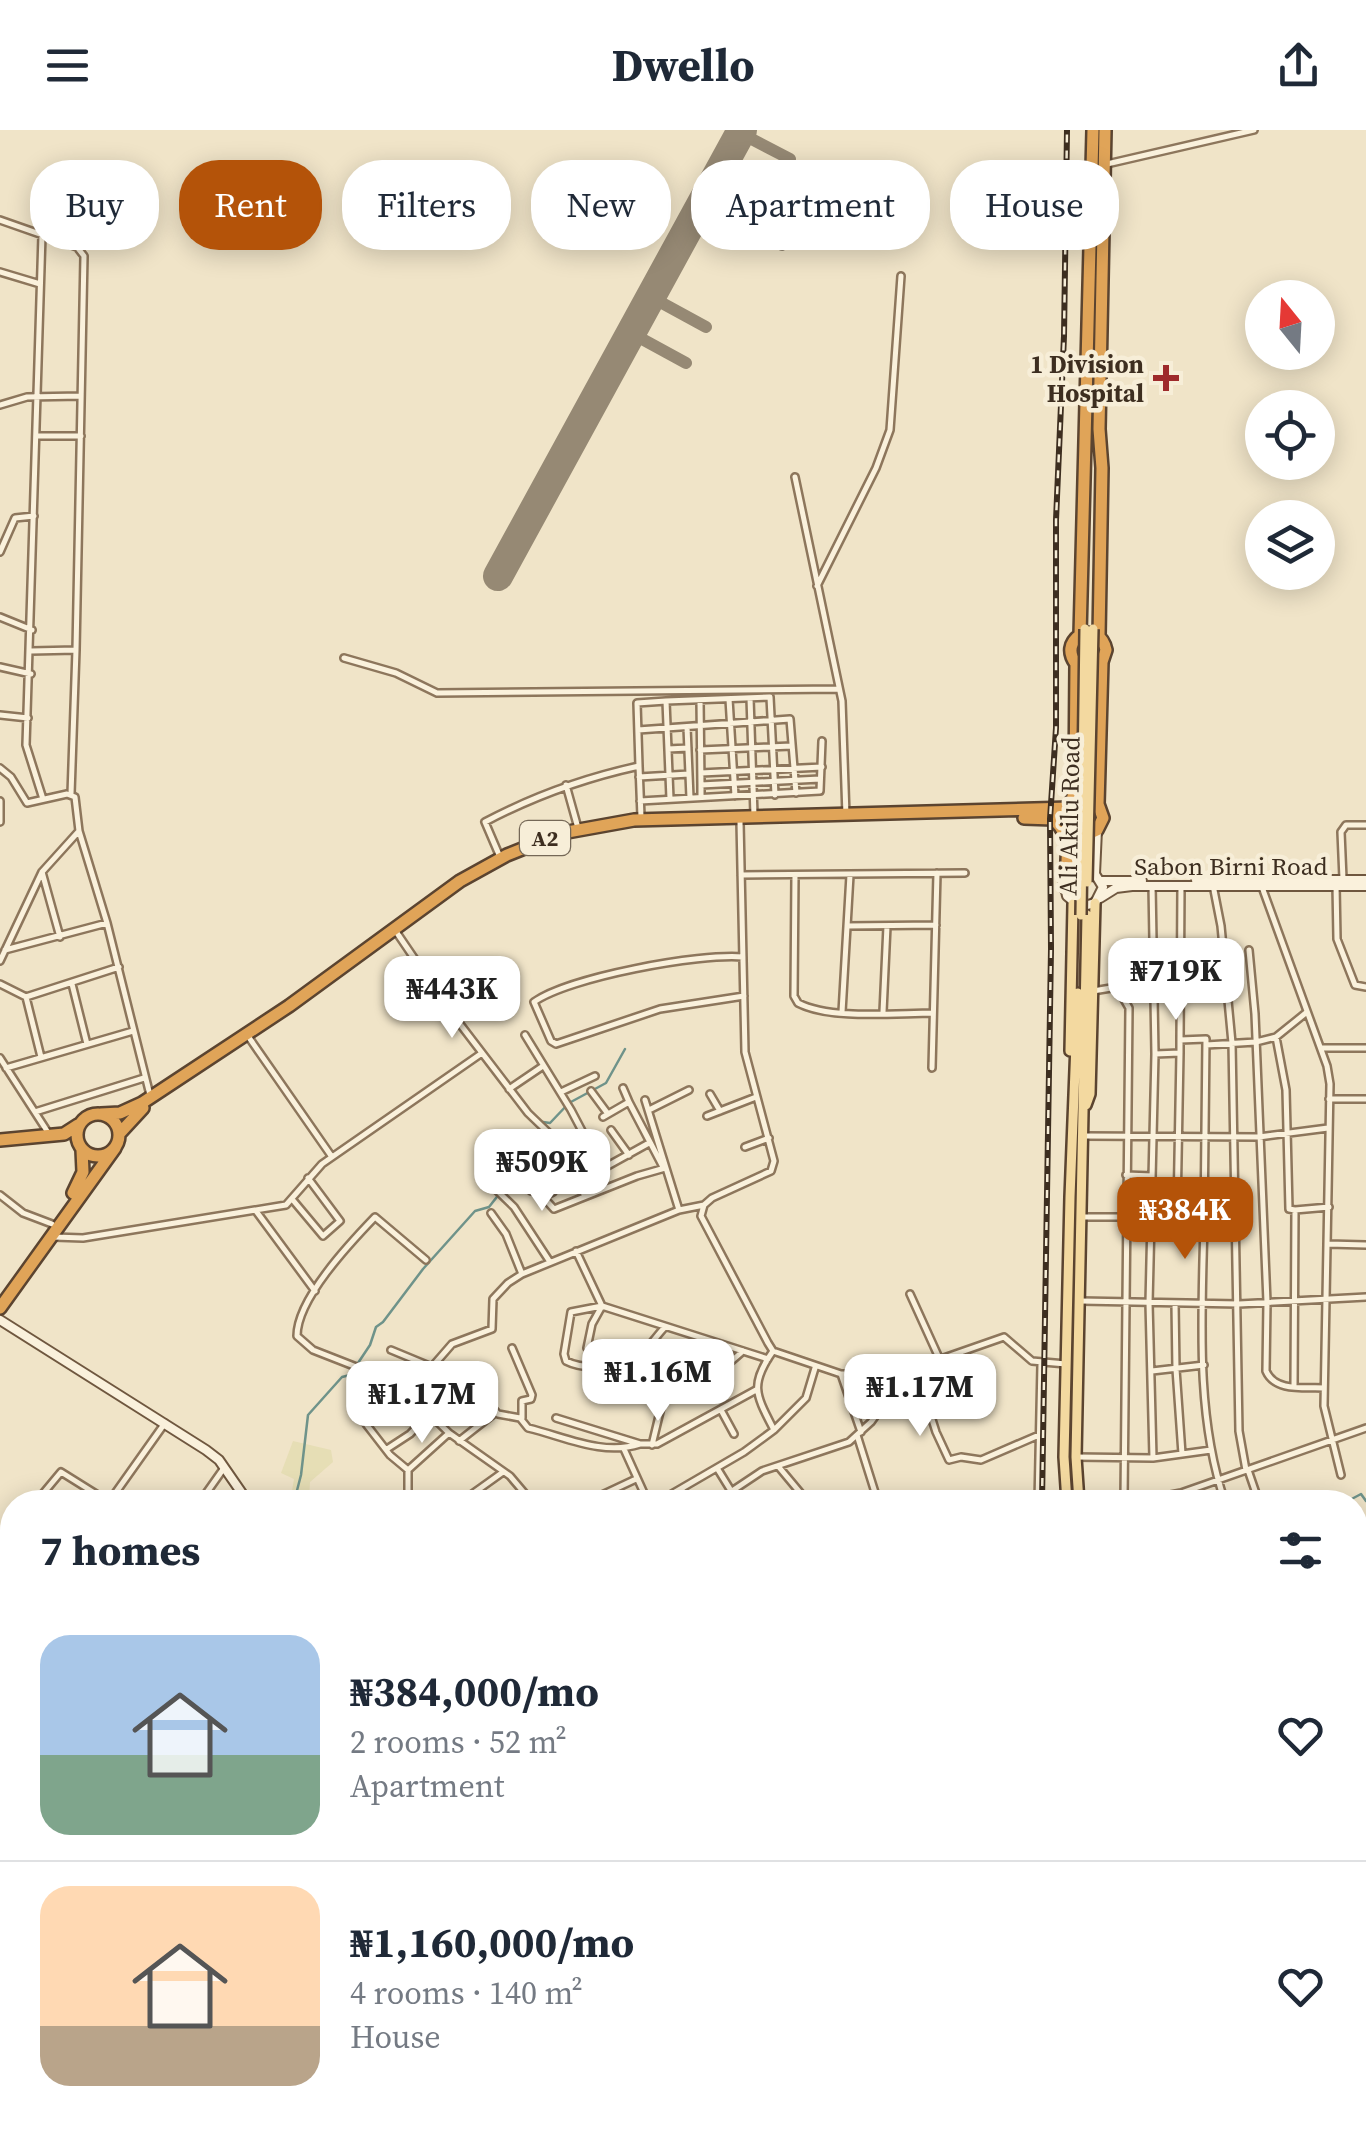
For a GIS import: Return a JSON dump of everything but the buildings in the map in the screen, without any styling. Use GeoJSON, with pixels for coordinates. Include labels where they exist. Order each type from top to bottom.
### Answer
{"type":"FeatureCollection","features":[{"type":"Feature","properties":{"kind":"highway"},"geometry":{"type":"LineString","coordinates":[[1072,827],[1076,664],[1070,652],[1071,645],[1089,632],[1102,468],[1093,427],[1093,130]]}},
{"type":"Feature","properties":{"kind":"highway"},"geometry":{"type":"LineString","coordinates":[[1104,160],[1105,130]]}},
{"type":"Feature","properties":{"kind":"highway"},"geometry":{"type":"LineString","coordinates":[[1096,830],[1103,818],[1098,804],[1102,662],[1106,650],[1089,632],[1082,467],[1093,427],[1100,250]]}},
{"type":"Feature","properties":{"kind":"highway"},"geometry":{"type":"LineString","coordinates":[[1076,664],[1090,668],[1102,662]]}},
{"type":"Feature","properties":{"kind":"highway"},"geometry":{"type":"LineString","coordinates":[[1065,887],[1066,835],[1052,814],[1065,798],[1075,774]]}},
{"type":"Feature","properties":{"kind":"highway","name":"A2"},"geometry":{"type":"LineString","coordinates":[[120,1134],[144,1108],[250,1039],[490,868],[562,838],[628,826],[1052,814],[1086,799],[1098,804]]}},
{"type":"Feature","properties":{"kind":"highway","name":"A2"},"geometry":{"type":"LineString","coordinates":[[101,1114],[120,1114],[151,1098],[289,1006],[452,887],[500,858],[578,828],[641,820],[1052,814],[1085,834],[1096,830]]}},
{"type":"Feature","properties":{"kind":"highway"},"geometry":{"type":"LineString","coordinates":[[0,1143],[70,1132],[81,1122],[101,1114],[114,1121],[120,1134],[115,1148],[0,1297]]}},
{"type":"Feature","properties":{"kind":"highway"},"geometry":{"type":"LineString","coordinates":[[0,1308],[81,1180],[76,1136],[81,1122]]}},
{"type":"Feature","properties":{"kind":"highway"},"geometry":{"type":"LineString","coordinates":[[0,1143],[52,1141],[80,1147],[95,1156],[115,1148]]}},
{"type":"Feature","properties":{"kind":"main road","name":"Ali Akilu Road"},"geometry":{"type":"LineString","coordinates":[[1066,1490],[1066,1364],[1078,1112],[1089,632]]}},
{"type":"Feature","properties":{"kind":"main road"},"geometry":{"type":"LineString","coordinates":[[1073,904],[1069,1095],[1078,1112],[1090,1094],[1098,901]]}},
{"type":"Feature","properties":{"kind":"main road","name":"Ali Akilu Road"},"geometry":{"type":"LineString","coordinates":[[1078,1112],[1084,1136],[1078,1490]]}},
{"type":"Feature","properties":{"kind":"street"},"geometry":{"type":"LineString","coordinates":[[1119,161],[1254,130]]}},
{"type":"Feature","properties":{"kind":"street"},"geometry":{"type":"LineString","coordinates":[[0,220],[30,231]]}},
{"type":"Feature","properties":{"kind":"street"},"geometry":{"type":"LineString","coordinates":[[42,250],[26,745],[43,799]]}},
{"type":"Feature","properties":{"kind":"street"},"geometry":{"type":"LineString","coordinates":[[79,250],[84,256],[82,396],[71,794],[75,797],[79,831],[107,923],[151,1098]]}},
{"type":"Feature","properties":{"kind":"street"},"geometry":{"type":"LineString","coordinates":[[0,272],[41,284]]}},
{"type":"Feature","properties":{"kind":"street"},"geometry":{"type":"LineString","coordinates":[[817,586],[876,468],[890,430],[901,276]]}},
{"type":"Feature","properties":{"kind":"street"},"geometry":{"type":"LineString","coordinates":[[0,405],[38,396],[82,396]]}},
{"type":"Feature","properties":{"kind":"street"},"geometry":{"type":"LineString","coordinates":[[36,436],[81,436]]}},
{"type":"Feature","properties":{"kind":"street"},"geometry":{"type":"LineString","coordinates":[[795,478],[839,688],[846,815]]}},
{"type":"Feature","properties":{"kind":"street"},"geometry":{"type":"LineString","coordinates":[[0,552],[15,518],[34,516]]}},
{"type":"Feature","properties":{"kind":"street"},"geometry":{"type":"LineString","coordinates":[[0,617],[32,630]]}},
{"type":"Feature","properties":{"kind":"street"},"geometry":{"type":"LineString","coordinates":[[31,651],[76,650]]}},
{"type":"Feature","properties":{"kind":"street"},"geometry":{"type":"LineString","coordinates":[[344,658],[396,673],[437,693],[839,688]]}},
{"type":"Feature","properties":{"kind":"street"},"geometry":{"type":"LineString","coordinates":[[0,667],[30,674]]}},
{"type":"Feature","properties":{"kind":"street"},"geometry":{"type":"LineString","coordinates":[[641,820],[637,703],[770,696],[775,795]]}},
{"type":"Feature","properties":{"kind":"street"},"geometry":{"type":"LineString","coordinates":[[750,698],[754,818]]}},
{"type":"Feature","properties":{"kind":"street"},"geometry":{"type":"LineString","coordinates":[[700,700],[701,797]]}},
{"type":"Feature","properties":{"kind":"street"},"geometry":{"type":"LineString","coordinates":[[730,700],[735,796]]}},
{"type":"Feature","properties":{"kind":"street"},"geometry":{"type":"LineString","coordinates":[[666,701],[670,799]]}},
{"type":"Feature","properties":{"kind":"street"},"geometry":{"type":"LineString","coordinates":[[0,715],[28,718]]}},
{"type":"Feature","properties":{"kind":"street"},"geometry":{"type":"LineString","coordinates":[[638,730],[790,720],[796,794]]}},
{"type":"Feature","properties":{"kind":"street"},"geometry":{"type":"LineString","coordinates":[[687,727],[690,798]]}},
{"type":"Feature","properties":{"kind":"street"},"geometry":{"type":"LineString","coordinates":[[640,801],[820,792],[822,741]]}},
{"type":"Feature","properties":{"kind":"street"},"geometry":{"type":"LineString","coordinates":[[668,749],[700,752],[792,746]]}},
{"type":"Feature","properties":{"kind":"street"},"geometry":{"type":"LineString","coordinates":[[500,858],[485,822],[566,785],[639,766]]}},
{"type":"Feature","properties":{"kind":"street"},"geometry":{"type":"LineString","coordinates":[[700,773],[822,767]]}},
{"type":"Feature","properties":{"kind":"street"},"geometry":{"type":"LineString","coordinates":[[0,768],[11,777],[24,801],[71,794]]}},
{"type":"Feature","properties":{"kind":"street"},"geometry":{"type":"LineString","coordinates":[[639,777],[689,774]]}},
{"type":"Feature","properties":{"kind":"street"},"geometry":{"type":"LineString","coordinates":[[813,779],[814,792]]}},
{"type":"Feature","properties":{"kind":"street"},"geometry":{"type":"LineString","coordinates":[[701,785],[822,779]]}},
{"type":"Feature","properties":{"kind":"street"},"geometry":{"type":"LineString","coordinates":[[566,785],[578,828]]}},
{"type":"Feature","properties":{"kind":"street"},"geometry":{"type":"LineString","coordinates":[[0,801],[0,822]]}},
{"type":"Feature","properties":{"kind":"street"},"geometry":{"type":"LineString","coordinates":[[432,1368],[452,1344],[492,1329],[492,1300],[508,1282],[679,1210],[704,1205],[771,1171],[774,1161],[769,1138],[745,1052],[740,822]]}},
{"type":"Feature","properties":{"kind":"street"},"geometry":{"type":"LineString","coordinates":[[1366,825],[1346,825],[1341,832],[1337,939],[1355,985],[1366,986]]}},
{"type":"Feature","properties":{"kind":"street"},"geometry":{"type":"LineString","coordinates":[[1072,827],[1072,874],[1065,887],[1073,904],[1080,907],[1098,901],[1096,830]]}},
{"type":"Feature","properties":{"kind":"street"},"geometry":{"type":"LineString","coordinates":[[0,961],[42,872],[79,831]]}},
{"type":"Feature","properties":{"kind":"street"},"geometry":{"type":"LineString","coordinates":[[1072,874],[1080,870],[1100,872],[1124,881]]}},
{"type":"Feature","properties":{"kind":"street"},"geometry":{"type":"LineString","coordinates":[[42,872],[60,936]]}},
{"type":"Feature","properties":{"kind":"street"},"geometry":{"type":"LineString","coordinates":[[932,1068],[937,873]]}},
{"type":"Feature","properties":{"kind":"street"},"geometry":{"type":"LineString","coordinates":[[742,875],[964,873]]}},
{"type":"Feature","properties":{"kind":"street","name":"Sabon Birni Road"},"geometry":{"type":"LineString","coordinates":[[1097,873],[1124,881],[1366,883]]}},
{"type":"Feature","properties":{"kind":"street"},"geometry":{"type":"LineString","coordinates":[[794,874],[794,996],[803,1006],[842,1012],[934,1014]]}},
{"type":"Feature","properties":{"kind":"street"},"geometry":{"type":"LineString","coordinates":[[842,1012],[850,874]]}},
{"type":"Feature","properties":{"kind":"street","name":"Sabon Birni Road"},"geometry":{"type":"LineString","coordinates":[[1098,901],[1116,888],[1152,885],[1340,882]]}},
{"type":"Feature","properties":{"kind":"street"},"geometry":{"type":"LineString","coordinates":[[1261,884],[1321,1048],[1330,1084],[1324,1388],[1330,1440],[1341,1475]]}},
{"type":"Feature","properties":{"kind":"street"},"geometry":{"type":"LineString","coordinates":[[1152,885],[1155,1054],[1149,1303],[1153,1458]]}},
{"type":"Feature","properties":{"kind":"street"},"geometry":{"type":"LineString","coordinates":[[1178,1211],[1181,885]]}},
{"type":"Feature","properties":{"kind":"street"},"geometry":{"type":"LineString","coordinates":[[1213,885],[1221,926],[1232,1043],[1238,1430],[1254,1490]]}},
{"type":"Feature","properties":{"kind":"street"},"geometry":{"type":"LineString","coordinates":[[5,950],[107,923]]}},
{"type":"Feature","properties":{"kind":"street"},"geometry":{"type":"LineString","coordinates":[[847,926],[936,925]]}},
{"type":"Feature","properties":{"kind":"street"},"geometry":{"type":"LineString","coordinates":[[883,1012],[887,926]]}},
{"type":"Feature","properties":{"kind":"street"},"geometry":{"type":"LineString","coordinates":[[397,932],[482,1053],[560,1147],[586,1196]]}},
{"type":"Feature","properties":{"kind":"street"},"geometry":{"type":"LineString","coordinates":[[1249,950],[1268,1378],[1278,1385],[1324,1388]]}},
{"type":"Feature","properties":{"kind":"street"},"geometry":{"type":"LineString","coordinates":[[743,957],[648,966],[548,994],[534,1004],[556,1044],[660,1009],[744,996]]}},
{"type":"Feature","properties":{"kind":"street"},"geometry":{"type":"LineString","coordinates":[[0,984],[26,997],[119,968]]}},
{"type":"Feature","properties":{"kind":"street"},"geometry":{"type":"LineString","coordinates":[[72,983],[87,1044]]}},
{"type":"Feature","properties":{"kind":"street"},"geometry":{"type":"LineString","coordinates":[[1093,992],[1118,986],[1129,1008],[1124,1490]]}},
{"type":"Feature","properties":{"kind":"street"},"geometry":{"type":"LineString","coordinates":[[26,997],[41,1058]]}},
{"type":"Feature","properties":{"kind":"street"},"geometry":{"type":"LineString","coordinates":[[1206,1045],[1256,1042],[1276,1036],[1308,1012]]}},
{"type":"Feature","properties":{"kind":"street"},"geometry":{"type":"LineString","coordinates":[[6,1068],[134,1030]]}},
{"type":"Feature","properties":{"kind":"street"},"geometry":{"type":"LineString","coordinates":[[525,1035],[568,1104],[602,1170],[649,1143]]}},
{"type":"Feature","properties":{"kind":"street"},"geometry":{"type":"LineString","coordinates":[[1276,1036],[1284,1068],[1289,1210],[1329,1207]]}},
{"type":"Feature","properties":{"kind":"street"},"geometry":{"type":"LineString","coordinates":[[250,1039],[332,1157]]}},
{"type":"Feature","properties":{"kind":"street"},"geometry":{"type":"LineString","coordinates":[[1180,1040],[1206,1039],[1204,1366],[1211,1450],[1221,1490]]}},
{"type":"Feature","properties":{"kind":"street"},"geometry":{"type":"LineString","coordinates":[[1321,1048],[1366,1048]]}},
{"type":"Feature","properties":{"kind":"street"},"geometry":{"type":"LineString","coordinates":[[0,1196],[68,1240],[281,1208],[332,1157],[482,1053]]}},
{"type":"Feature","properties":{"kind":"street"},"geometry":{"type":"LineString","coordinates":[[1155,1054],[1180,1053]]}},
{"type":"Feature","properties":{"kind":"street"},"geometry":{"type":"LineString","coordinates":[[0,1058],[50,1136]]}},
{"type":"Feature","properties":{"kind":"street"},"geometry":{"type":"LineString","coordinates":[[510,1088],[543,1066]]}},
{"type":"Feature","properties":{"kind":"street"},"geometry":{"type":"LineString","coordinates":[[561,1092],[595,1076]]}},
{"type":"Feature","properties":{"kind":"street"},"geometry":{"type":"LineString","coordinates":[[35,1112],[144,1078]]}},
{"type":"Feature","properties":{"kind":"street"},"geometry":{"type":"LineString","coordinates":[[623,1088],[664,1168]]}},
{"type":"Feature","properties":{"kind":"street"},"geometry":{"type":"LineString","coordinates":[[649,1110],[689,1090]]}},
{"type":"Feature","properties":{"kind":"street"},"geometry":{"type":"LineString","coordinates":[[592,1091],[606,1116],[629,1102]]}},
{"type":"Feature","properties":{"kind":"street"},"geometry":{"type":"LineString","coordinates":[[710,1094],[720,1111]]}},
{"type":"Feature","properties":{"kind":"street"},"geometry":{"type":"LineString","coordinates":[[708,1116],[756,1097]]}},
{"type":"Feature","properties":{"kind":"street"},"geometry":{"type":"LineString","coordinates":[[1328,1099],[1366,1100]]}},
{"type":"Feature","properties":{"kind":"street"},"geometry":{"type":"LineString","coordinates":[[645,1100],[679,1210]]}},
{"type":"Feature","properties":{"kind":"street"},"geometry":{"type":"LineString","coordinates":[[1084,1136],[1205,1138],[1285,1135],[1328,1128]]}},
{"type":"Feature","properties":{"kind":"street"},"geometry":{"type":"LineString","coordinates":[[611,1130],[629,1155]]}},
{"type":"Feature","properties":{"kind":"street"},"geometry":{"type":"LineString","coordinates":[[745,1148],[769,1138]]}},
{"type":"Feature","properties":{"kind":"street"},"geometry":{"type":"LineString","coordinates":[[535,1158],[553,1188],[544,1197]]}},
{"type":"Feature","properties":{"kind":"street"},"geometry":{"type":"LineString","coordinates":[[516,1174],[554,1208],[664,1168]]}},
{"type":"Feature","properties":{"kind":"street"},"geometry":{"type":"LineString","coordinates":[[1126,1176],[1152,1176]]}},
{"type":"Feature","properties":{"kind":"street"},"geometry":{"type":"LineString","coordinates":[[483,1177],[528,1225],[550,1262]]}},
{"type":"Feature","properties":{"kind":"street"},"geometry":{"type":"LineString","coordinates":[[292,1199],[323,1236],[340,1221],[308,1178]]}},
{"type":"Feature","properties":{"kind":"street"},"geometry":{"type":"LineString","coordinates":[[1152,1190],[1234,1188]]}},
{"type":"Feature","properties":{"kind":"street"},"geometry":{"type":"LineString","coordinates":[[704,1205],[701,1216],[773,1352],[840,1374],[898,1374],[1004,1337],[1040,1364],[1066,1364]]}},
{"type":"Feature","properties":{"kind":"street"},"geometry":{"type":"LineString","coordinates":[[1294,1210],[1294,1386]]}},
{"type":"Feature","properties":{"kind":"street"},"geometry":{"type":"LineString","coordinates":[[256,1211],[314,1291]]}},
{"type":"Feature","properties":{"kind":"street"},"geometry":{"type":"LineString","coordinates":[[491,1213],[506,1234],[522,1274]]}},
{"type":"Feature","properties":{"kind":"street"},"geometry":{"type":"LineString","coordinates":[[426,1260],[376,1216],[314,1291],[302,1313],[297,1336],[313,1350],[357,1367],[405,1402],[416,1401],[459,1441],[504,1471],[521,1490]]}},
{"type":"Feature","properties":{"kind":"street"},"geometry":{"type":"LineString","coordinates":[[1082,1216],[1151,1217]]}},
{"type":"Feature","properties":{"kind":"street"},"geometry":{"type":"LineString","coordinates":[[1328,1244],[1366,1244]]}},
{"type":"Feature","properties":{"kind":"street"},"geometry":{"type":"LineString","coordinates":[[576,1251],[602,1306]]}},
{"type":"Feature","properties":{"kind":"street"},"geometry":{"type":"LineString","coordinates":[[910,1294],[940,1360]]}},
{"type":"Feature","properties":{"kind":"street"},"geometry":{"type":"LineString","coordinates":[[1081,1301],[1238,1304],[1366,1297]]}},
{"type":"Feature","properties":{"kind":"street"},"geometry":{"type":"LineString","coordinates":[[1175,1303],[1182,1454]]}},
{"type":"Feature","properties":{"kind":"street"},"geometry":{"type":"LineString","coordinates":[[665,1327],[640,1356],[626,1362],[578,1366],[566,1361],[571,1312],[602,1306],[768,1359]]}},
{"type":"Feature","properties":{"kind":"street"},"geometry":{"type":"LineString","coordinates":[[587,1348],[592,1324],[602,1306]]}},
{"type":"Feature","properties":{"kind":"street"},"geometry":{"type":"LineString","coordinates":[[0,1320],[206,1450],[225,1467],[240,1490]]}},
{"type":"Feature","properties":{"kind":"street"},"geometry":{"type":"LineString","coordinates":[[512,1348],[532,1395],[522,1401],[522,1421]]}},
{"type":"Feature","properties":{"kind":"street"},"geometry":{"type":"LineString","coordinates":[[391,1350],[432,1368],[447,1385],[478,1392],[496,1412],[522,1421],[528,1428],[603,1450],[640,1444]]}},
{"type":"Feature","properties":{"kind":"street"},"geometry":{"type":"LineString","coordinates":[[652,1445],[665,1390],[692,1387],[744,1351]]}},
{"type":"Feature","properties":{"kind":"street"},"geometry":{"type":"LineString","coordinates":[[773,1352],[762,1367],[756,1390],[774,1430]]}},
{"type":"Feature","properties":{"kind":"street"},"geometry":{"type":"LineString","coordinates":[[1038,1490],[1040,1364]]}},
{"type":"Feature","properties":{"kind":"street"},"geometry":{"type":"LineString","coordinates":[[1152,1371],[1204,1366]]}},
{"type":"Feature","properties":{"kind":"street"},"geometry":{"type":"LineString","coordinates":[[682,1490],[774,1430],[806,1398],[816,1368]]}},
{"type":"Feature","properties":{"kind":"street"},"geometry":{"type":"LineString","coordinates":[[916,1370],[949,1460],[961,1456],[981,1460],[1039,1436]]}},
{"type":"Feature","properties":{"kind":"street"},"geometry":{"type":"LineString","coordinates":[[840,1374],[875,1490]]}},
{"type":"Feature","properties":{"kind":"street"},"geometry":{"type":"LineString","coordinates":[[734,1490],[762,1471],[843,1444],[859,1434],[884,1404],[898,1374]]}},
{"type":"Feature","properties":{"kind":"street"},"geometry":{"type":"LineString","coordinates":[[556,1418],[652,1445],[756,1390]]}},
{"type":"Feature","properties":{"kind":"street"},"geometry":{"type":"LineString","coordinates":[[721,1410],[734,1434]]}},
{"type":"Feature","properties":{"kind":"street"},"geometry":{"type":"LineString","coordinates":[[459,1441],[496,1412]]}},
{"type":"Feature","properties":{"kind":"street"},"geometry":{"type":"LineString","coordinates":[[387,1449],[410,1434],[430,1413]]}},
{"type":"Feature","properties":{"kind":"street"},"geometry":{"type":"LineString","coordinates":[[117,1490],[164,1423]]}},
{"type":"Feature","properties":{"kind":"street"},"geometry":{"type":"LineString","coordinates":[[366,1424],[408,1470],[408,1490]]}},
{"type":"Feature","properties":{"kind":"street"},"geometry":{"type":"LineString","coordinates":[[1189,1490],[1366,1428]]}},
{"type":"Feature","properties":{"kind":"street"},"geometry":{"type":"LineString","coordinates":[[408,1470],[449,1433]]}},
{"type":"Feature","properties":{"kind":"street"},"geometry":{"type":"LineString","coordinates":[[624,1449],[642,1490]]}},
{"type":"Feature","properties":{"kind":"street"},"geometry":{"type":"LineString","coordinates":[[1076,1457],[1153,1458],[1211,1450]]}},
{"type":"Feature","properties":{"kind":"street"},"geometry":{"type":"LineString","coordinates":[[778,1466],[798,1490]]}},
{"type":"Feature","properties":{"kind":"street"},"geometry":{"type":"LineString","coordinates":[[209,1490],[225,1467]]}},
{"type":"Feature","properties":{"kind":"street"},"geometry":{"type":"LineString","coordinates":[[717,1468],[731,1490]]}},
{"type":"Feature","properties":{"kind":"street"},"geometry":{"type":"LineString","coordinates":[[478,1490],[504,1471]]}},
{"type":"Feature","properties":{"kind":"street"},"geometry":{"type":"LineString","coordinates":[[46,1490],[60,1472],[89,1490]]}},
{"type":"Feature","properties":{"kind":"street"},"geometry":{"type":"LineString","coordinates":[[613,1490],[636,1479]]}},
{"type":"Feature","properties":{"kind":"shaded area"},"geometry":{"type":"Polygon","coordinates":[[[293,1441],[331,1450],[333,1462],[310,1482],[310,1490],[292,1490],[294,1479],[281,1473],[293,1441]]]}},
{"type":"Feature","properties":{"kind":"waterway"},"geometry":{"type":"LineString","coordinates":[[297,1490],[308,1415],[342,1377],[350,1375],[370,1345],[376,1327],[423,1269],[475,1211],[489,1207],[532,1152],[543,1122],[550,1123],[569,1103],[606,1083],[625,1049]]}},
{"type":"Feature","properties":{"kind":"taxiway"},"geometry":{"type":"LineString","coordinates":[[740,133],[790,159]]}},
{"type":"Feature","properties":{"kind":"taxiway"},"geometry":{"type":"LineString","coordinates":[[651,297],[706,327]]}},
{"type":"Feature","properties":{"kind":"taxiway"},"geometry":{"type":"LineString","coordinates":[[631,333],[686,363]]}},
{"type":"Feature","properties":{"kind":"runway"},"geometry":{"type":"LineString","coordinates":[[498,576],[742,130]]}},
{"type":"Feature","properties":{"kind":"railway"},"geometry":{"type":"LineString","coordinates":[[1042,1490],[1050,819],[1056,728],[1056,520],[1067,130]]}},
{"type":"Feature","properties":{"kind":"place","name":"1 Division Hospital"},"geometry":{"type":"Point","coordinates":[1166,378]}}]}
